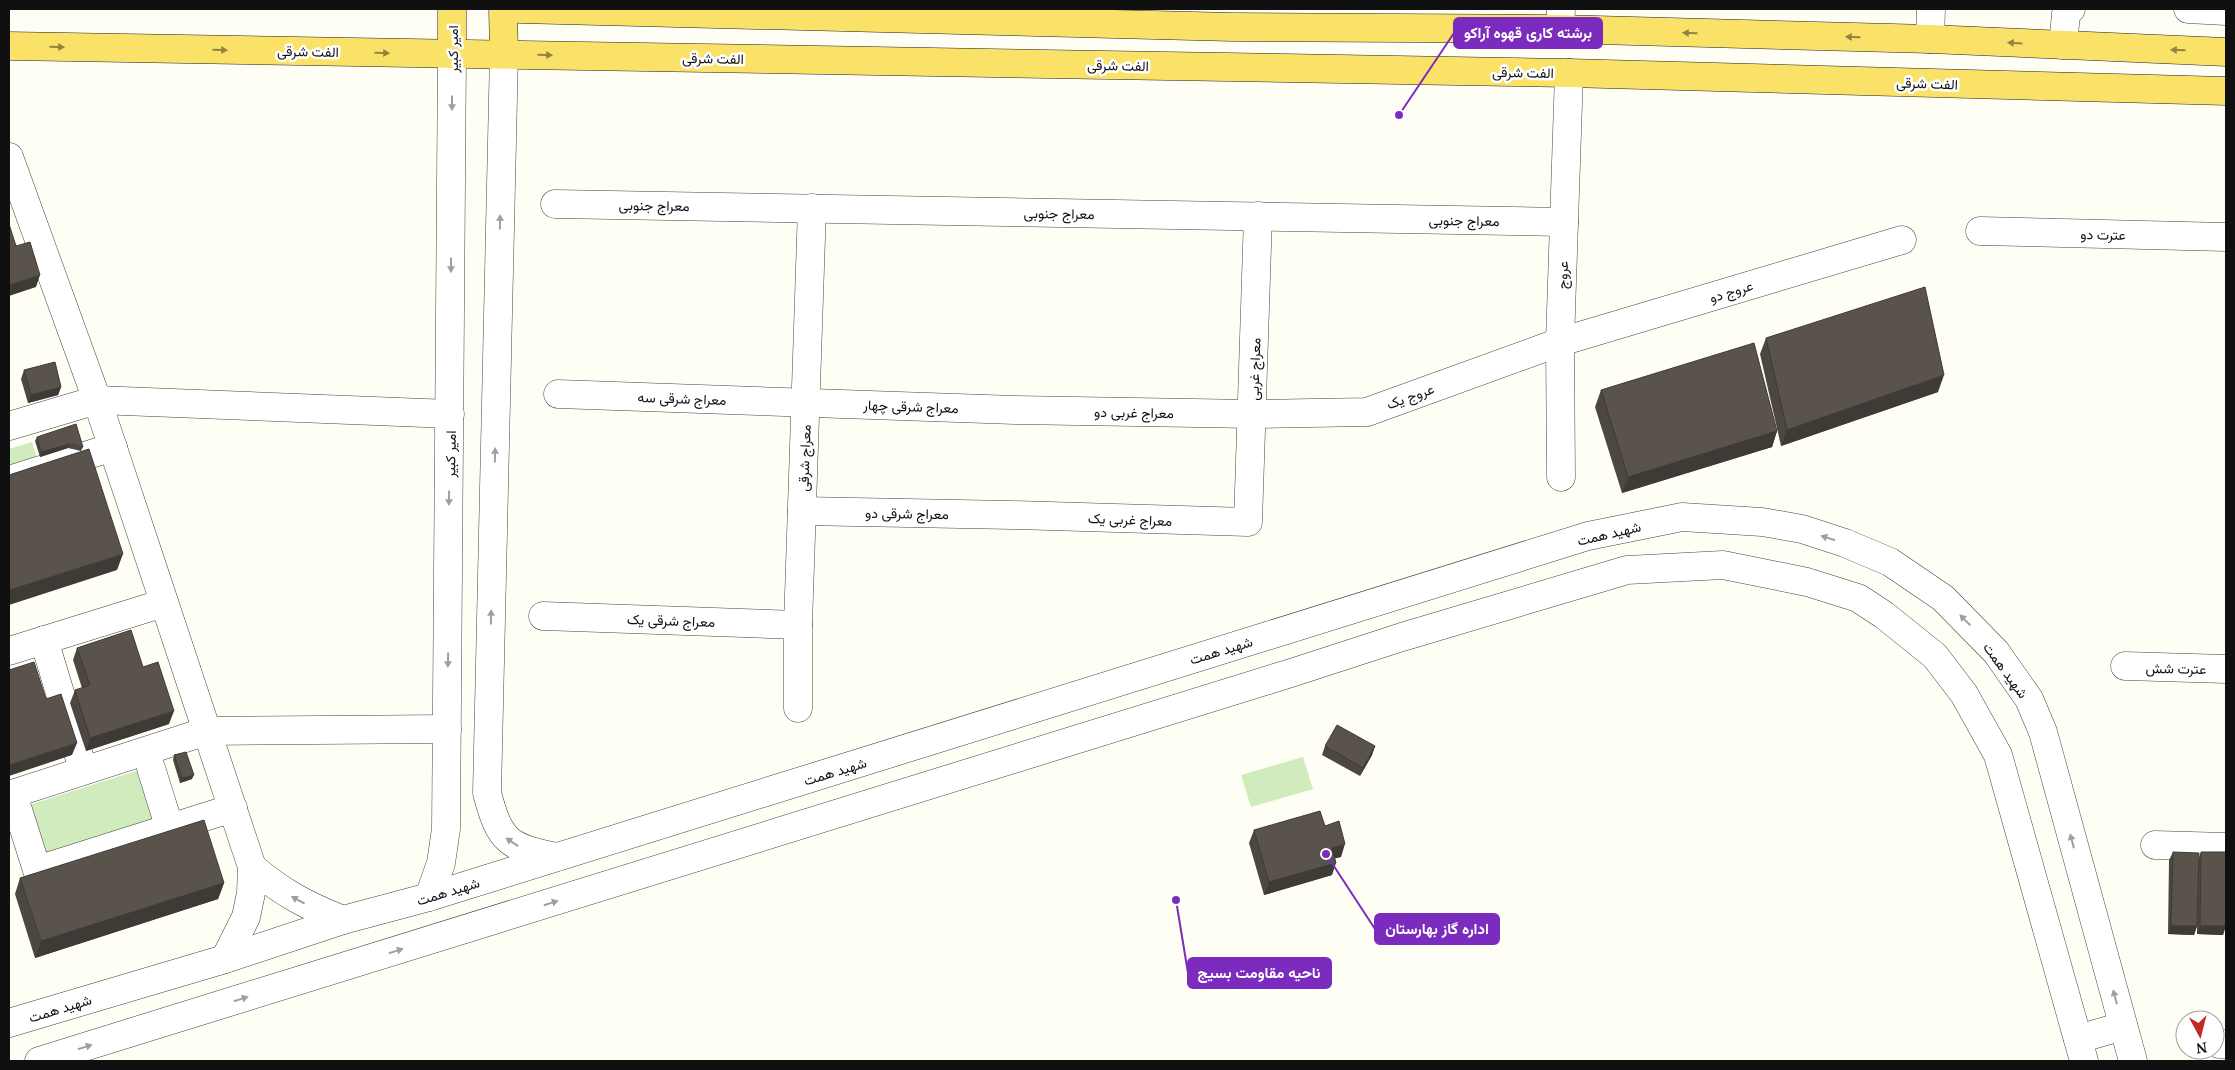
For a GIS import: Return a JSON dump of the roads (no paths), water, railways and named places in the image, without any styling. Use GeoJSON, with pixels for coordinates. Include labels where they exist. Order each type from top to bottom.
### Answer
{"type":"FeatureCollection","features":[{"type":"Feature","properties":{"kind":"main road","name":"امیر کبیر"},"geometry":{"type":"LineString","coordinates":[[452,9],[452,54]]}},
{"type":"Feature","properties":{"kind":"main road"},"geometry":{"type":"LineString","coordinates":[[503,9],[504,54]]}},
{"type":"Feature","properties":{"kind":"main road"},"geometry":{"type":"LineString","coordinates":[[520,9],[1232,27],[1561,19],[1930,39],[2226,52]]}},
{"type":"Feature","properties":{"kind":"main road","name":"الفت شرقی"},"geometry":{"type":"LineString","coordinates":[[9,46],[1569,73],[2226,91]]}},
{"type":"Feature","properties":{"kind":"street"},"geometry":{"type":"LineString","coordinates":[[1930,39],[1931,9]]}},
{"type":"Feature","properties":{"kind":"street"},"geometry":{"type":"LineString","coordinates":[[2063,45],[2066,14],[2072,9]]}},
{"type":"Feature","properties":{"kind":"street"},"geometry":{"type":"LineString","coordinates":[[2188,9],[2226,11]]}},
{"type":"Feature","properties":{"kind":"street","name":"امیر کبیر"},"geometry":{"type":"LineString","coordinates":[[428,897],[441,863],[444,848],[447,729],[452,54]]}},
{"type":"Feature","properties":{"kind":"street"},"geometry":{"type":"LineString","coordinates":[[504,54],[487,793],[494,822],[507,840],[528,851],[557,857]]}},
{"type":"Feature","properties":{"kind":"street","name":"عروج"},"geometry":{"type":"LineString","coordinates":[[1561,477],[1560,342],[1569,73]]}},
{"type":"Feature","properties":{"kind":"street"},"geometry":{"type":"LineString","coordinates":[[9,157],[17,207],[97,400],[252,867],[251,894],[246,917],[225,959]]}},
{"type":"Feature","properties":{"kind":"street","name":"معراج جنوبی"},"geometry":{"type":"LineString","coordinates":[[555,204],[1564,222]]}},
{"type":"Feature","properties":{"kind":"street","name":"معراج شرقی"},"geometry":{"type":"LineString","coordinates":[[798,708],[798,625],[812,208]]}},
{"type":"Feature","properties":{"kind":"street","name":"معراج غربی"},"geometry":{"type":"LineString","coordinates":[[1248,522],[1258,216]]}},
{"type":"Feature","properties":{"kind":"street","name":"عترت دو"},"geometry":{"type":"LineString","coordinates":[[1980,231],[2226,237]]}},
{"type":"Feature","properties":{"kind":"street","name":"عروج دو"},"geometry":{"type":"LineString","coordinates":[[1560,342],[1902,240]]}},
{"type":"Feature","properties":{"kind":"street","name":"عروج یک"},"geometry":{"type":"LineString","coordinates":[[1253,414],[1366,412],[1560,342]]}},
{"type":"Feature","properties":{"kind":"street","name":"معراج شرقی سه"},"geometry":{"type":"LineString","coordinates":[[558,394],[806,402]]}},
{"type":"Feature","properties":{"kind":"street"},"geometry":{"type":"LineString","coordinates":[[9,426],[97,400],[450,414]]}},
{"type":"Feature","properties":{"kind":"street","name":"معراج شرقی چهار"},"geometry":{"type":"LineString","coordinates":[[806,402],[1015,410]]}},
{"type":"Feature","properties":{"kind":"street","name":"معراج غربی دو"},"geometry":{"type":"LineString","coordinates":[[1015,410],[1253,414]]}},
{"type":"Feature","properties":{"kind":"street"},"geometry":{"type":"LineString","coordinates":[[9,480],[113,447]]}},
{"type":"Feature","properties":{"kind":"street","name":"معراج شرقی دو"},"geometry":{"type":"LineString","coordinates":[[802,511],[1012,515]]}},
{"type":"Feature","properties":{"kind":"street","name":"معراج غربی یک"},"geometry":{"type":"LineString","coordinates":[[1012,515],[1248,522]]}},
{"type":"Feature","properties":{"kind":"street","name":"شهید همت"},"geometry":{"type":"LineString","coordinates":[[9,1023],[225,959],[343,920],[428,897],[1588,536],[1682,517],[1762,522],[1802,529],[1845,543],[1890,562],[1943,598],[1996,652],[2029,699],[2042,732],[2133,1061]]}},
{"type":"Feature","properties":{"kind":"street"},"geometry":{"type":"LineString","coordinates":[[39,1061],[1282,676],[1402,637],[1608,575],[1627,570],[1723,565],[1807,582],[1858,598],[1935,656],[1958,687],[1998,755],[2081,1050],[2123,1026]]}},
{"type":"Feature","properties":{"kind":"street"},"geometry":{"type":"LineString","coordinates":[[9,651],[164,603]]}},
{"type":"Feature","properties":{"kind":"street","name":"معراج شرقی یک"},"geometry":{"type":"LineString","coordinates":[[543,616],[798,625]]}},
{"type":"Feature","properties":{"kind":"street"},"geometry":{"type":"LineString","coordinates":[[44,640],[80,759]]}},
{"type":"Feature","properties":{"kind":"street","name":"عترت شش"},"geometry":{"type":"LineString","coordinates":[[2125,666],[2226,669]]}},
{"type":"Feature","properties":{"kind":"street"},"geometry":{"type":"LineString","coordinates":[[233,808],[37,870],[14,802],[207,731],[447,729]]}},
{"type":"Feature","properties":{"kind":"street"},"geometry":{"type":"LineString","coordinates":[[151,768],[170,829]]}},
{"type":"Feature","properties":{"kind":"street"},"geometry":{"type":"LineString","coordinates":[[2155,845],[2226,847]]}},
{"type":"Feature","properties":{"kind":"street"},"geometry":{"type":"LineString","coordinates":[[252,867],[280,890],[313,908],[343,920]]}},
{"type":"Feature","properties":{"kind":"place","name":"برشته کاری قهوه آراکو"},"geometry":{"type":"Point","coordinates":[1399,115]}},
{"type":"Feature","properties":{"kind":"place","name":"اداره گاز بهارستان"},"geometry":{"type":"Point","coordinates":[1326,854]}},
{"type":"Feature","properties":{"kind":"place","name":"ناحیه مقاومت بسیج"},"geometry":{"type":"Point","coordinates":[1176,900]}}]}
